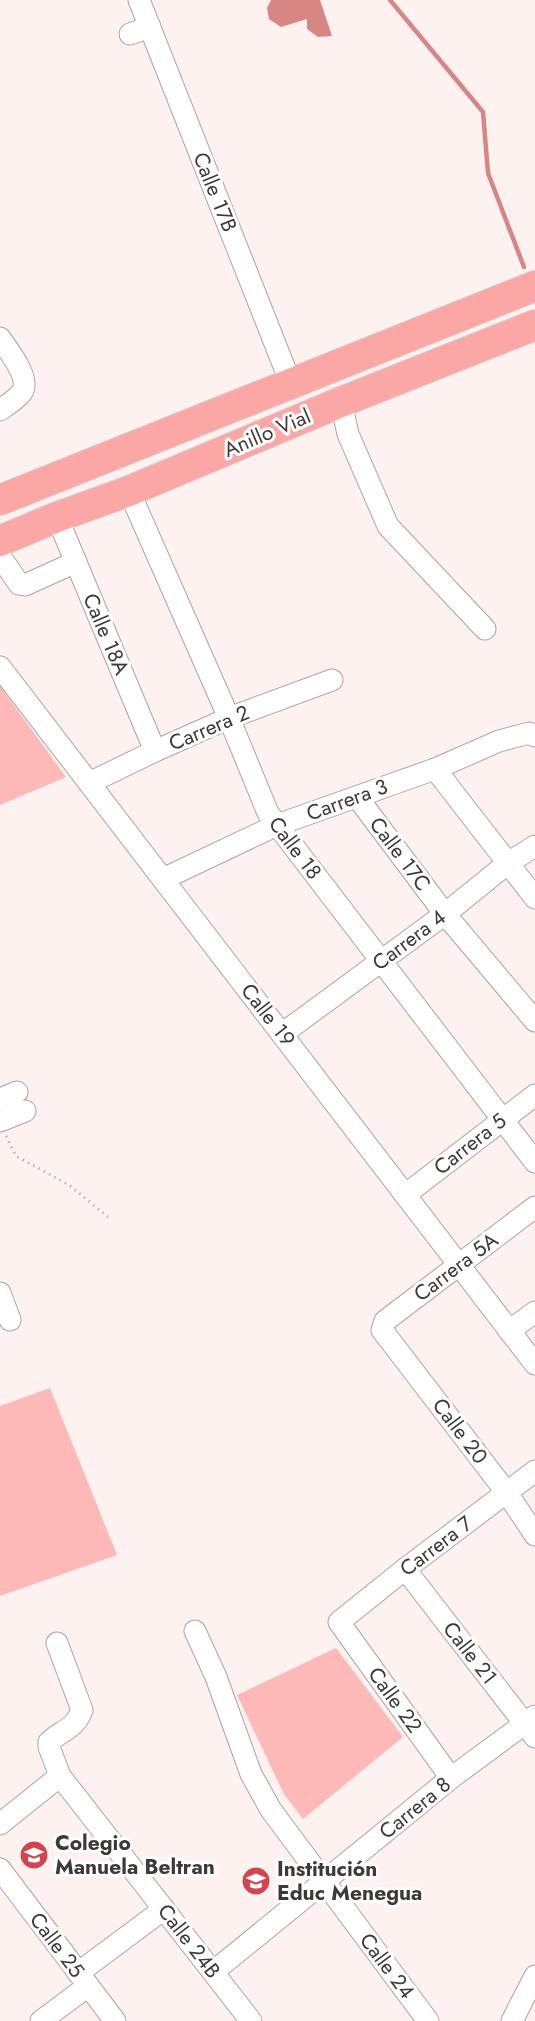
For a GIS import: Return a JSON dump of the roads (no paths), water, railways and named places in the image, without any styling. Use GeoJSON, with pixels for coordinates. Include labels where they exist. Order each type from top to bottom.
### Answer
{"type":"FeatureCollection","features":[{"type":"Feature","properties":{"kind":"highway","name":"Anillo Vial"},"geometry":{"type":"LineString","coordinates":[[1,498],[535,286]]}},
{"type":"Feature","properties":{"kind":"highway","name":"Anillo Vial"},"geometry":{"type":"LineString","coordinates":[[0,541],[129,491],[341,402],[535,325]]}},
{"type":"Feature","properties":{"kind":"street","name":"Calle 17B"},"geometry":{"type":"LineString","coordinates":[[139,0],[140,31],[188,101],[291,384]]}},
{"type":"Feature","properties":{"kind":"street"},"geometry":{"type":"LineString","coordinates":[[0,338],[24,380],[23,390],[0,411]]}},
{"type":"Feature","properties":{"kind":"street"},"geometry":{"type":"LineString","coordinates":[[341,402],[348,434],[388,526],[485,628]]}},
{"type":"Feature","properties":{"kind":"street","name":"Calle 18"},"geometry":{"type":"LineString","coordinates":[[129,491],[229,718],[268,813],[535,1162]]}},
{"type":"Feature","properties":{"kind":"street","name":"Calle 18A"},"geometry":{"type":"LineString","coordinates":[[57,517],[155,751]]}},
{"type":"Feature","properties":{"kind":"street"},"geometry":{"type":"LineString","coordinates":[[0,556],[14,579],[19,584],[25,585],[76,562]]}},
{"type":"Feature","properties":{"kind":"street","name":"Calle 19"},"geometry":{"type":"LineString","coordinates":[[0,667],[535,1364]]}},
{"type":"Feature","properties":{"kind":"street","name":"Carrera 2"},"geometry":{"type":"LineString","coordinates":[[89,783],[229,718],[332,680]]}},
{"type":"Feature","properties":{"kind":"street","name":"Carrera 3"},"geometry":{"type":"LineString","coordinates":[[163,879],[277,825],[435,769],[499,741],[529,733],[535,736]]}},
{"type":"Feature","properties":{"kind":"street"},"geometry":{"type":"LineString","coordinates":[[435,769],[535,898]]}},
{"type":"Feature","properties":{"kind":"street","name":"Calle 17C"},"geometry":{"type":"LineString","coordinates":[[357,797],[445,914],[535,1021]]}},
{"type":"Feature","properties":{"kind":"street","name":"Carrera 4"},"geometry":{"type":"LineString","coordinates":[[282,1034],[445,914],[508,863],[535,846]]}},
{"type":"Feature","properties":{"kind":"street","name":"Carrera 5"},"geometry":{"type":"LineString","coordinates":[[405,1195],[535,1095]]}},
{"type":"Feature","properties":{"kind":"street"},"geometry":{"type":"LineString","coordinates":[[0,1121],[14,1101]]}},
{"type":"Feature","properties":{"kind":"street","name":"Carrera 5A"},"geometry":{"type":"LineString","coordinates":[[382,1330],[385,1321],[535,1208]]}},
{"type":"Feature","properties":{"kind":"street"},"geometry":{"type":"LineString","coordinates":[[0,1293],[10,1320]]}},
{"type":"Feature","properties":{"kind":"street"},"geometry":{"type":"LineString","coordinates":[[509,1331],[535,1312]]}},
{"type":"Feature","properties":{"kind":"street","name":"Calle 20"},"geometry":{"type":"LineString","coordinates":[[382,1330],[507,1493],[535,1535]]}},
{"type":"Feature","properties":{"kind":"street","name":"Carrera 7"},"geometry":{"type":"LineString","coordinates":[[339,1622],[405,1569],[535,1472]]}},
{"type":"Feature","properties":{"kind":"street","name":"Calle 21"},"geometry":{"type":"LineString","coordinates":[[405,1569],[532,1726]]}},
{"type":"Feature","properties":{"kind":"street","name":"Calle 22"},"geometry":{"type":"LineString","coordinates":[[339,1622],[452,1778]]}},
{"type":"Feature","properties":{"kind":"street","name":"Calle 24"},"geometry":{"type":"LineString","coordinates":[[195,1631],[216,1677],[251,1774],[271,1810],[428,2021]]}},
{"type":"Feature","properties":{"kind":"street","name":"Calle 24B"},"geometry":{"type":"LineString","coordinates":[[57,1643],[82,1710],[72,1727],[49,1742],[60,1776],[251,2021]]}},
{"type":"Feature","properties":{"kind":"street","name":"Carrera 8"},"geometry":{"type":"LineString","coordinates":[[213,1972],[452,1778],[532,1726]]}},
{"type":"Feature","properties":{"kind":"street"},"geometry":{"type":"LineString","coordinates":[[0,1824],[60,1776]]}},
{"type":"Feature","properties":{"kind":"street","name":"Calle 25"},"geometry":{"type":"LineString","coordinates":[[0,1869],[115,2021]]}},
{"type":"Feature","properties":{"kind":"street"},"geometry":{"type":"LineString","coordinates":[[41,2021],[83,1980],[164,1909]]}},
{"type":"Feature","properties":{"kind":"street"},"geometry":{"type":"LineString","coordinates":[[512,2021],[533,1988]]}},
{"type":"Feature","properties":{"kind":"waterway"},"geometry":{"type":"LineString","coordinates":[[390,0],[483,112],[488,173],[524,267]]}},
{"type":"Feature","properties":{"kind":"place","name":"Colegio Manuela Beltran"},"geometry":{"type":"Point","coordinates":[34,1855]}},
{"type":"Feature","properties":{"kind":"place","name":"Institución Educ Menegua"},"geometry":{"type":"Point","coordinates":[256,1881]}}]}
